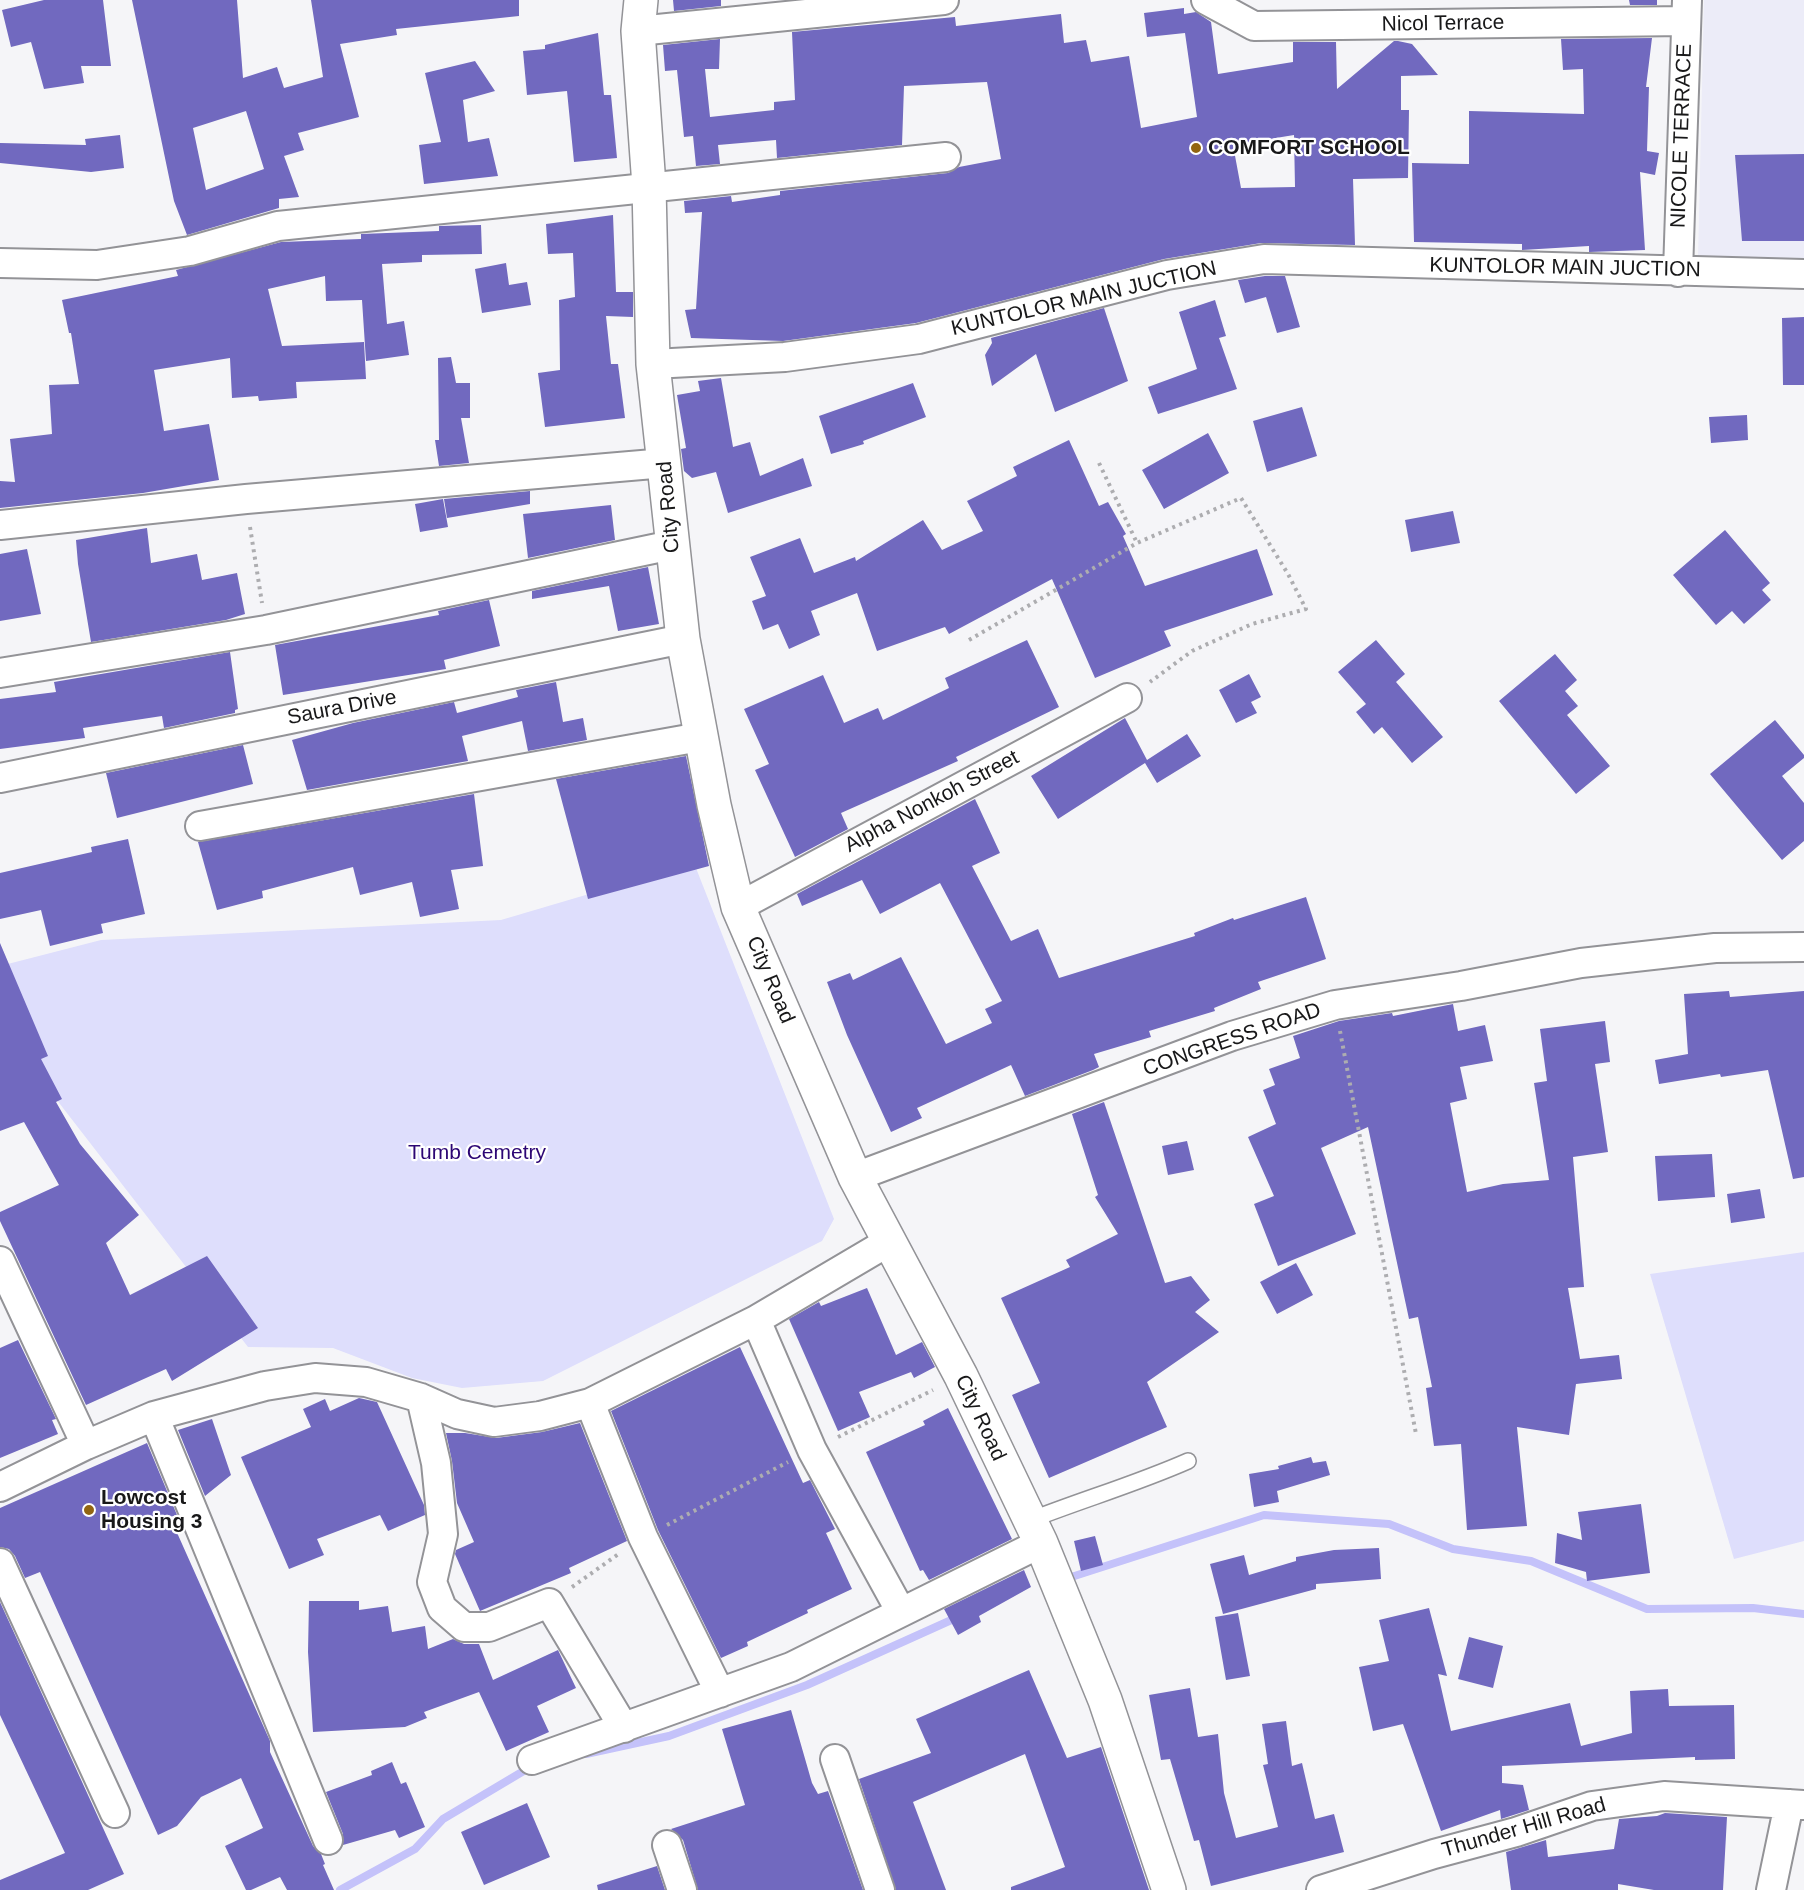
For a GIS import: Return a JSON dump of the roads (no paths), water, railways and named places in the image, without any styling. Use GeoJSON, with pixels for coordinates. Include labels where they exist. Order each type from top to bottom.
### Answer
{"type":"FeatureCollection","features":[{"type":"Feature","properties":{"kind":"main road","name":"City Road"},"geometry":{"type":"LineString","coordinates":[[640,16],[649,186],[653,364],[672,544],[683,639],[700,737],[738,907],[855,1178],[961,1376],[1034,1532],[1105,1701],[1169,1890]]}},
{"type":"Feature","properties":{"kind":"street"},"geometry":{"type":"LineString","coordinates":[[640,16],[944,0]]}},
{"type":"Feature","properties":{"kind":"street","name":"Nicol Terrace"},"geometry":{"type":"LineString","coordinates":[[1206,0],[1254,26],[1686,10]]}},
{"type":"Feature","properties":{"kind":"street","name":"NICOLE TERRACE"},"geometry":{"type":"LineString","coordinates":[[1678,272],[1686,10]]}},
{"type":"Feature","properties":{"kind":"street"},"geometry":{"type":"LineString","coordinates":[[0,263],[98,265],[190,251],[278,226],[649,186],[946,158]]}},
{"type":"Feature","properties":{"kind":"street","name":"KUNTOLOR MAIN JUCTION"},"geometry":{"type":"LineString","coordinates":[[653,364],[785,357],[919,339],[1167,275],[1264,259],[1804,274]]}},
{"type":"Feature","properties":{"kind":"street"},"geometry":{"type":"LineString","coordinates":[[0,525],[246,499],[665,463]]}},
{"type":"Feature","properties":{"kind":"street"},"geometry":{"type":"LineString","coordinates":[[0,673],[266,630],[672,544]]}},
{"type":"Feature","properties":{"kind":"street","name":"Saura Drive"},"geometry":{"type":"LineString","coordinates":[[0,778],[683,639]]}},
{"type":"Feature","properties":{"kind":"street","name":"Alpha Nonkoh Street"},"geometry":{"type":"LineString","coordinates":[[738,907],[1127,698]]}},
{"type":"Feature","properties":{"kind":"street"},"geometry":{"type":"LineString","coordinates":[[200,826],[700,737]]}},
{"type":"Feature","properties":{"kind":"street","name":"CONGRESS ROAD"},"geometry":{"type":"LineString","coordinates":[[855,1178],[1232,1036],[1335,1005],[1461,986],[1581,963],[1715,948],[1804,947]]}},
{"type":"Feature","properties":{"kind":"street"},"geometry":{"type":"LineString","coordinates":[[0,1487],[86,1445],[154,1416],[265,1386],[315,1377],[366,1382],[421,1398],[457,1414],[494,1422],[540,1416],[591,1403],[756,1320],[890,1241]]}},
{"type":"Feature","properties":{"kind":"street"},"geometry":{"type":"LineString","coordinates":[[0,1261],[86,1445]]}},
{"type":"Feature","properties":{"kind":"street"},"geometry":{"type":"LineString","coordinates":[[756,1320],[812,1450],[901,1612]]}},
{"type":"Feature","properties":{"kind":"street"},"geometry":{"type":"LineString","coordinates":[[421,1398],[436,1463],[443,1534],[432,1582],[442,1608],[464,1627],[489,1627],[549,1603],[624,1728]]}},
{"type":"Feature","properties":{"kind":"street"},"geometry":{"type":"LineString","coordinates":[[591,1403],[643,1537],[720,1693]]}},
{"type":"Feature","properties":{"kind":"street"},"geometry":{"type":"LineString","coordinates":[[154,1416],[328,1840]]}},
{"type":"Feature","properties":{"kind":"street"},"geometry":{"type":"LineString","coordinates":[[532,1760],[791,1667],[901,1612],[1034,1532]]}},
{"type":"Feature","properties":{"kind":"street"},"geometry":{"type":"LineString","coordinates":[[0,1563],[115,1813]]}},
{"type":"Feature","properties":{"kind":"street"},"geometry":{"type":"LineString","coordinates":[[835,1759],[880,1890]]}},
{"type":"Feature","properties":{"kind":"street","name":"Thunder Hill Road"},"geometry":{"type":"LineString","coordinates":[[1321,1890],[1434,1854],[1516,1832],[1592,1806],[1664,1796],[1796,1804]]}},
{"type":"Feature","properties":{"kind":"street"},"geometry":{"type":"LineString","coordinates":[[1771,1890],[1796,1804]]}},
{"type":"Feature","properties":{"kind":"street"},"geometry":{"type":"LineString","coordinates":[[667,1845],[682,1890]]}},
{"type":"Feature","properties":{"kind":"lane"},"geometry":{"type":"LineString","coordinates":[[1034,1532],[1117,1487],[1152,1477],[1188,1461]]}},
{"type":"Feature","properties":{"kind":"waterway"},"geometry":{"type":"LineString","coordinates":[[1062,1580],[1264,1515],[1389,1524],[1453,1549],[1531,1561],[1647,1609],[1753,1608],[1804,1614]]}},
{"type":"Feature","properties":{"kind":"waterway"},"geometry":{"type":"LineString","coordinates":[[586,1754],[669,1736],[807,1685],[958,1617]]}},
{"type":"Feature","properties":{"kind":"waterway"},"geometry":{"type":"LineString","coordinates":[[340,1890],[415,1849],[443,1819],[532,1766]]}},
{"type":"Feature","properties":{"kind":"place","name":"COMFORT SCHOOL"},"geometry":{"type":"Point","coordinates":[1196,148]}},
{"type":"Feature","properties":{"kind":"place","name":"Lowcost Housing 3"},"geometry":{"type":"Point","coordinates":[89,1510]}},
{"type":"Feature","properties":{"kind":"park label","name":"Tumb Cemetry"},"geometry":{"type":"Point","coordinates":[477,1153]}}]}
